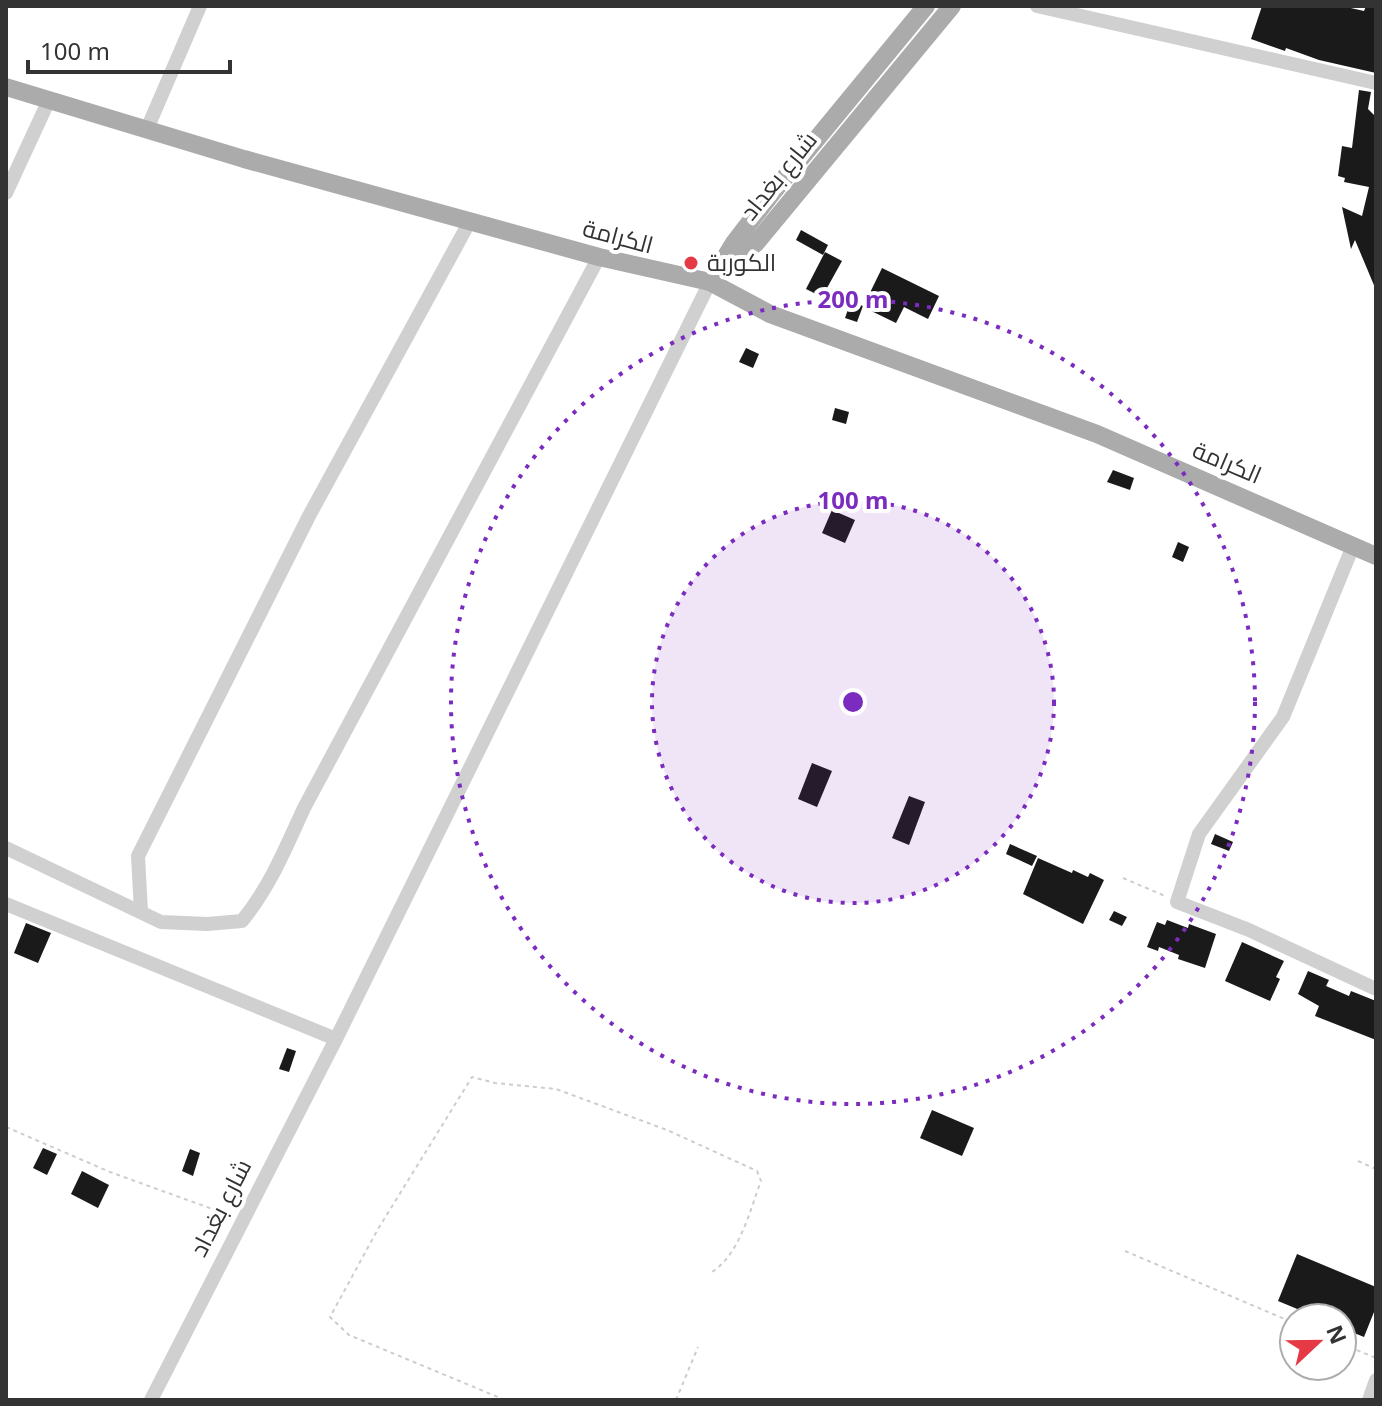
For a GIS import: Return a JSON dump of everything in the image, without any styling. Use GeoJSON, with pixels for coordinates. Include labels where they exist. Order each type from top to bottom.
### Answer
{"type":"FeatureCollection","features":[{"type":"Feature","properties":{"kind":"main road","name":"شارع بغداد"},"geometry":{"type":"LineString","coordinates":[[724,263],[734,243],[773,192],[926,6]]}},
{"type":"Feature","properties":{"kind":"main road","name":"شارع بغداد"},"geometry":{"type":"LineString","coordinates":[[724,263],[756,243],[952,6]]}},
{"type":"Feature","properties":{"kind":"main road","name":"الكرامة"},"geometry":{"type":"LineString","coordinates":[[6,87],[599,257],[710,282],[770,314],[1097,434],[1376,556]]}},
{"type":"Feature","properties":{"kind":"main road"},"geometry":{"type":"LineString","coordinates":[[710,282],[724,263]]}},
{"type":"Feature","properties":{"kind":"street"},"geometry":{"type":"LineString","coordinates":[[147,129],[200,6]]}},
{"type":"Feature","properties":{"kind":"street"},"geometry":{"type":"LineString","coordinates":[[1037,6],[1376,83]]}},
{"type":"Feature","properties":{"kind":"street"},"geometry":{"type":"LineString","coordinates":[[6,193],[49,100]]}},
{"type":"Feature","properties":{"kind":"street"},"geometry":{"type":"LineString","coordinates":[[141,912],[138,856],[309,516],[470,221]]}},
{"type":"Feature","properties":{"kind":"street"},"geometry":{"type":"LineString","coordinates":[[6,848],[161,922],[207,924],[242,921],[257,903],[276,869],[304,808],[599,257]]}},
{"type":"Feature","properties":{"kind":"street","name":"شارع بغداد"},"geometry":{"type":"LineString","coordinates":[[151,1400],[336,1039],[710,282]]}},
{"type":"Feature","properties":{"kind":"street"},"geometry":{"type":"LineString","coordinates":[[1353,546],[1283,717],[1199,834],[1177,902],[1249,930],[1376,989]]}},
{"type":"Feature","properties":{"kind":"street"},"geometry":{"type":"LineString","coordinates":[[6,904],[336,1039]]}},
{"type":"Feature","properties":{"kind":"street"},"geometry":{"type":"LineString","coordinates":[[1369,1400],[1376,1380]]}},
{"type":"Feature","properties":{"kind":"path"},"geometry":{"type":"LineString","coordinates":[[1123,878],[1177,902]]}},
{"type":"Feature","properties":{"kind":"path"},"geometry":{"type":"LineString","coordinates":[[505,1400],[349,1335],[330,1317],[378,1229],[472,1077],[495,1083],[556,1089],[667,1130],[757,1171],[761,1181],[738,1239],[723,1266],[710,1273]]}},
{"type":"Feature","properties":{"kind":"path"},"geometry":{"type":"LineString","coordinates":[[6,1127],[110,1172],[241,1220]]}},
{"type":"Feature","properties":{"kind":"path"},"geometry":{"type":"LineString","coordinates":[[1358,1161],[1376,1169]]}},
{"type":"Feature","properties":{"kind":"path"},"geometry":{"type":"LineString","coordinates":[[1125,1251],[1278,1316]]}},
{"type":"Feature","properties":{"kind":"path"},"geometry":{"type":"LineString","coordinates":[[676,1400],[698,1347]]}},
{"type":"Feature","properties":{"kind":"building"},"geometry":{"type":"Polygon","coordinates":[[[1262,6],[1342,6],[1364,11],[1366,6],[1376,6],[1376,73],[1319,60],[1286,48],[1285,51],[1251,39],[1262,6]]]}},
{"type":"Feature","properties":{"kind":"building"},"geometry":{"type":"Polygon","coordinates":[[[1359,90],[1371,92],[1368,109],[1376,117],[1376,290],[1355,240],[1351,249],[1342,207],[1362,216],[1369,187],[1344,182],[1345,178],[1338,176],[1342,146],[1352,148],[1359,90]]]}},
{"type":"Feature","properties":{"kind":"building"},"geometry":{"type":"Polygon","coordinates":[[[801,230],[828,245],[823,255],[796,240],[801,230]]]}},
{"type":"Feature","properties":{"kind":"building"},"geometry":{"type":"Polygon","coordinates":[[[825,252],[842,261],[822,297],[806,289],[825,252]]]}},
{"type":"Feature","properties":{"kind":"building"},"geometry":{"type":"Polygon","coordinates":[[[882,268],[939,296],[928,319],[904,307],[896,323],[863,307],[882,268]]]}},
{"type":"Feature","properties":{"kind":"building"},"geometry":{"type":"Polygon","coordinates":[[[851,301],[863,306],[857,322],[845,318],[851,301]]]}},
{"type":"Feature","properties":{"kind":"building"},"geometry":{"type":"Polygon","coordinates":[[[746,348],[759,354],[753,368],[739,362],[746,348]]]}},
{"type":"Feature","properties":{"kind":"building"},"geometry":{"type":"Polygon","coordinates":[[[835,408],[849,412],[846,424],[832,420],[835,408]]]}},
{"type":"Feature","properties":{"kind":"building"},"geometry":{"type":"Polygon","coordinates":[[[1113,470],[1134,478],[1130,490],[1107,482],[1113,470]]]}},
{"type":"Feature","properties":{"kind":"building"},"geometry":{"type":"Polygon","coordinates":[[[832,510],[855,520],[845,543],[822,533],[832,510]]]}},
{"type":"Feature","properties":{"kind":"building"},"geometry":{"type":"Polygon","coordinates":[[[1178,542],[1189,547],[1183,562],[1172,557],[1178,542]]]}},
{"type":"Feature","properties":{"kind":"building"},"geometry":{"type":"Polygon","coordinates":[[[812,763],[832,771],[817,807],[798,799],[812,763]]]}},
{"type":"Feature","properties":{"kind":"building"},"geometry":{"type":"Polygon","coordinates":[[[909,796],[925,802],[909,845],[892,838],[909,796]]]}},
{"type":"Feature","properties":{"kind":"building"},"geometry":{"type":"Polygon","coordinates":[[[1215,834],[1233,842],[1229,851],[1211,844],[1215,834]]]}},
{"type":"Feature","properties":{"kind":"building"},"geometry":{"type":"Polygon","coordinates":[[[1010,844],[1037,856],[1032,866],[1006,854],[1010,844]]]}},
{"type":"Feature","properties":{"kind":"building"},"geometry":{"type":"Polygon","coordinates":[[[1038,858],[1072,873],[1073,870],[1088,877],[1090,873],[1104,880],[1083,924],[1023,894],[1038,858]]]}},
{"type":"Feature","properties":{"kind":"building"},"geometry":{"type":"Polygon","coordinates":[[[1114,911],[1127,917],[1122,926],[1109,920],[1114,911]]]}},
{"type":"Feature","properties":{"kind":"building"},"geometry":{"type":"Polygon","coordinates":[[[1167,920],[1216,934],[1205,968],[1178,959],[1179,955],[1159,947],[1158,951],[1147,947],[1157,922],[1165,925],[1167,920]]]}},
{"type":"Feature","properties":{"kind":"building"},"geometry":{"type":"Polygon","coordinates":[[[26,923],[51,933],[38,963],[14,953],[26,923]]]}},
{"type":"Feature","properties":{"kind":"building"},"geometry":{"type":"Polygon","coordinates":[[[1242,942],[1284,961],[1270,1001],[1225,981],[1242,942]]]}},
{"type":"Feature","properties":{"kind":"building"},"geometry":{"type":"Polygon","coordinates":[[[1308,971],[1329,980],[1326,986],[1349,996],[1351,991],[1376,1001],[1376,1040],[1315,1016],[1319,1006],[1298,994],[1308,971]]]}},
{"type":"Feature","properties":{"kind":"building"},"geometry":{"type":"Polygon","coordinates":[[[287,1048],[296,1051],[289,1072],[279,1069],[287,1048]]]}},
{"type":"Feature","properties":{"kind":"building"},"geometry":{"type":"Polygon","coordinates":[[[932,1110],[974,1128],[962,1156],[920,1138],[932,1110]]]}},
{"type":"Feature","properties":{"kind":"building"},"geometry":{"type":"Polygon","coordinates":[[[43,1148],[57,1154],[47,1175],[33,1168],[43,1148]]]}},
{"type":"Feature","properties":{"kind":"building"},"geometry":{"type":"Polygon","coordinates":[[[190,1149],[200,1153],[193,1176],[182,1171],[190,1149]]]}},
{"type":"Feature","properties":{"kind":"building"},"geometry":{"type":"Polygon","coordinates":[[[82,1171],[109,1185],[98,1208],[71,1194],[82,1171]]]}},
{"type":"Feature","properties":{"kind":"building"},"geometry":{"type":"Polygon","coordinates":[[[1297,1254],[1376,1287],[1376,1307],[1364,1337],[1358,1335],[1358,1302],[1278,1301],[1297,1254]]]}},
{"type":"Feature","properties":{"kind":"place","name":"الكوربة"},"geometry":{"type":"Point","coordinates":[691,263]}}]}
